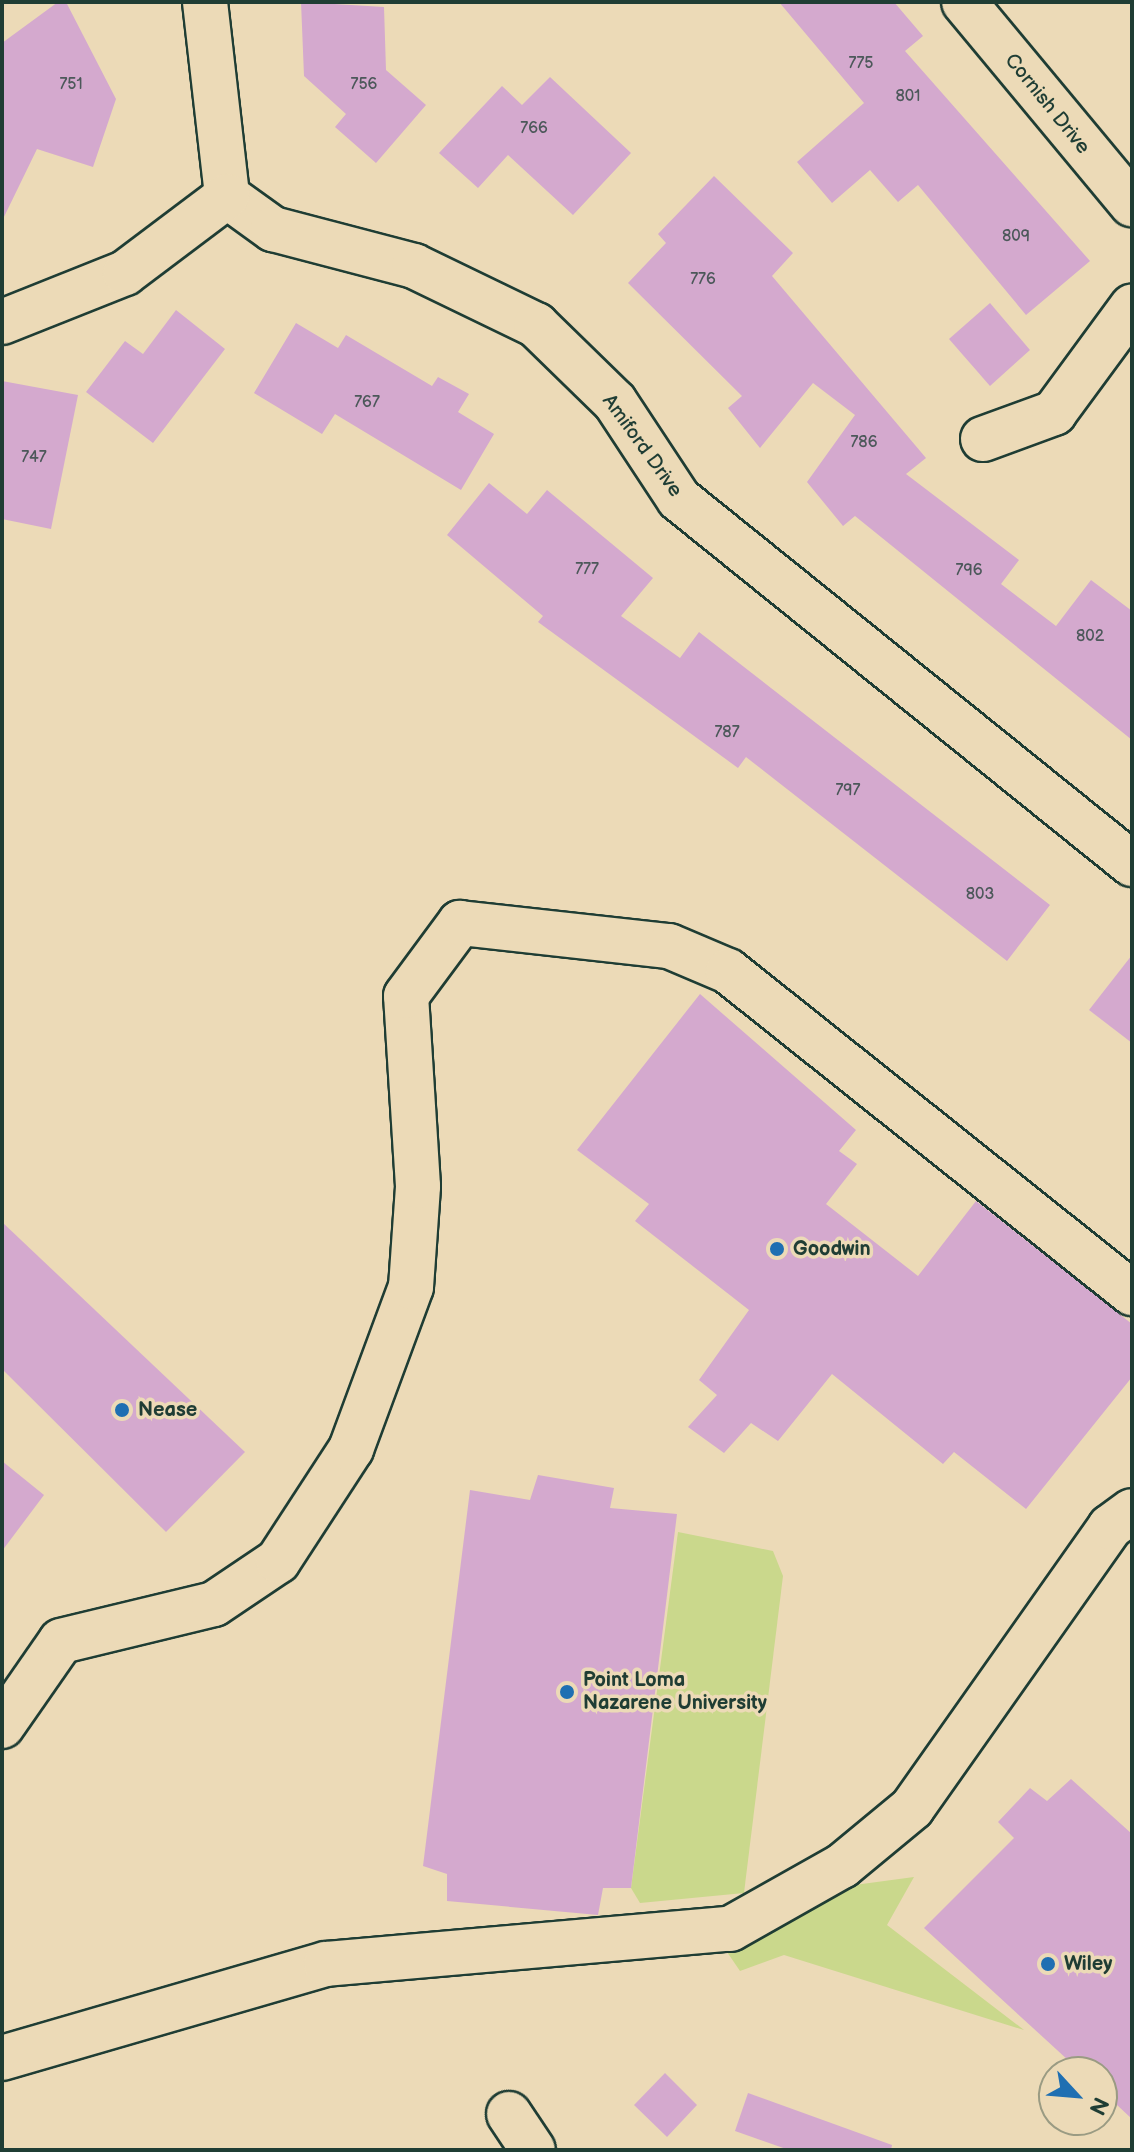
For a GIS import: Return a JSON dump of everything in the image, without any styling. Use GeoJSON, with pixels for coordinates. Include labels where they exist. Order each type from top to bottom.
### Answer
{"type":"FeatureCollection","features":[{"type":"Feature","properties":{"kind":"street"},"geometry":{"type":"LineString","coordinates":[[2,322],[125,273],[227,196],[205,2]]}},
{"type":"Feature","properties":{"kind":"street","name":"Cornish Drive"},"geometry":{"type":"LineString","coordinates":[[964,2],[1132,204]]}},
{"type":"Feature","properties":{"kind":"street","name":"Amiford Drive"},"geometry":{"type":"LineString","coordinates":[[227,196],[273,229],[414,266],[536,325],[615,402],[679,499],[1132,864]]}},
{"type":"Feature","properties":{"kind":"street"},"geometry":{"type":"LineString","coordinates":[[983,439],[1054,413],[1132,307]]}},
{"type":"Feature","properties":{"kind":"street"},"geometry":{"type":"LineString","coordinates":[[2,1726],[61,1641],[214,1604],[278,1561],[351,1449],[411,1287],[418,1186],[406,996],[460,923],[669,946],[728,971],[1132,1293]]}},
{"type":"Feature","properties":{"kind":"street"},"geometry":{"type":"LineString","coordinates":[[2,2058],[326,1964],[730,1929],[842,1866],[912,1808],[1110,1527],[1132,1511]]}},
{"type":"Feature","properties":{"kind":"street"},"geometry":{"type":"LineString","coordinates":[[509,2114],[533,2150]]}},
{"type":"Feature","properties":{"kind":"green space"},"geometry":{"type":"Polygon","coordinates":[[[678,1532],[773,1551],[783,1576],[744,1893],[640,1903],[631,1888],[678,1532]]]}},
{"type":"Feature","properties":{"kind":"green space"},"geometry":{"type":"Polygon","coordinates":[[[914,1877],[887,1925],[1024,2030],[784,1955],[740,1971],[727,1952],[847,1886],[914,1877]]]}},
{"type":"Feature","properties":{"kind":"building"},"geometry":{"type":"Polygon","coordinates":[[[58,2],[66,2],[116,99],[93,167],[37,149],[2,221],[2,43],[58,2]]]}},
{"type":"Feature","properties":{"kind":"building"},"geometry":{"type":"Polygon","coordinates":[[[301,2],[384,7],[386,70],[426,105],[376,163],[335,127],[346,114],[304,76],[301,2]]]}},
{"type":"Feature","properties":{"kind":"building"},"geometry":{"type":"Polygon","coordinates":[[[779,2],[894,2],[923,36],[905,51],[1090,261],[1026,315],[918,185],[898,202],[870,170],[832,203],[797,162],[864,103],[779,2]]]}},
{"type":"Feature","properties":{"kind":"building"},"geometry":{"type":"Polygon","coordinates":[[[550,77],[631,153],[573,215],[508,155],[478,188],[439,153],[502,86],[522,105],[550,77]]]}},
{"type":"Feature","properties":{"kind":"building"},"geometry":{"type":"Polygon","coordinates":[[[714,176],[793,253],[772,276],[926,458],[906,474],[1019,560],[1001,584],[1056,626],[1091,580],[1132,611],[1132,740],[855,516],[843,526],[807,482],[855,415],[813,383],[760,448],[728,408],[742,396],[628,283],[666,243],[658,234],[714,176]]]}},
{"type":"Feature","properties":{"kind":"building"},"geometry":{"type":"Polygon","coordinates":[[[990,303],[1030,350],[990,386],[949,339],[990,303]]]}},
{"type":"Feature","properties":{"kind":"building"},"geometry":{"type":"Polygon","coordinates":[[[176,310],[225,349],[153,443],[86,392],[125,341],[143,354],[176,310]]]}},
{"type":"Feature","properties":{"kind":"building"},"geometry":{"type":"Polygon","coordinates":[[[296,323],[338,348],[346,335],[432,386],[438,377],[469,394],[458,412],[494,434],[461,490],[335,414],[322,434],[254,393],[296,323]]]}},
{"type":"Feature","properties":{"kind":"building"},"geometry":{"type":"Polygon","coordinates":[[[2,381],[78,395],[51,529],[2,519],[2,381]]]}},
{"type":"Feature","properties":{"kind":"building"},"geometry":{"type":"Polygon","coordinates":[[[489,483],[527,514],[547,490],[653,578],[621,616],[680,658],[699,632],[1050,905],[1007,961],[746,757],[738,768],[538,622],[543,616],[447,535],[489,483]]]}},
{"type":"Feature","properties":{"kind":"building"},"geometry":{"type":"Polygon","coordinates":[[[1132,955],[1132,1043],[1089,1010],[1132,955]]]}},
{"type":"Feature","properties":{"kind":"building","name":"Goodwin"},"geometry":{"type":"Polygon","coordinates":[[[700,994],[856,1130],[839,1151],[857,1164],[826,1204],[918,1276],[976,1201],[1132,1324],[1132,1377],[1026,1509],[954,1452],[943,1464],[832,1374],[778,1441],[751,1423],[724,1453],[688,1427],[717,1395],[699,1380],[749,1310],[635,1221],[649,1204],[577,1150],[700,994]]]}},
{"type":"Feature","properties":{"kind":"building","name":"Nease"},"geometry":{"type":"Polygon","coordinates":[[[2,1222],[245,1452],[166,1532],[2,1369],[2,1222]]]}},
{"type":"Feature","properties":{"kind":"building"},"geometry":{"type":"Polygon","coordinates":[[[2,1461],[44,1495],[2,1551],[2,1461]]]}},
{"type":"Feature","properties":{"kind":"building"},"geometry":{"type":"Polygon","coordinates":[[[538,1475],[614,1488],[610,1508],[677,1514],[631,1888],[603,1888],[598,1915],[447,1901],[447,1874],[423,1866],[470,1490],[530,1500],[538,1475]]]}},
{"type":"Feature","properties":{"kind":"building","name":"Wiley"},"geometry":{"type":"Polygon","coordinates":[[[1071,1779],[1132,1834],[1132,2119],[1118,2106],[1118,2056],[1064,2056],[924,1928],[1014,1838],[998,1822],[1030,1788],[1047,1801],[1071,1779]]]}},
{"type":"Feature","properties":{"kind":"building"},"geometry":{"type":"Polygon","coordinates":[[[665,2073],[697,2105],[667,2137],[634,2105],[665,2073]]]}},
{"type":"Feature","properties":{"kind":"building"},"geometry":{"type":"Polygon","coordinates":[[[748,2093],[892,2145],[891,2150],[789,2150],[735,2131],[748,2093]]]}},
{"type":"Feature","properties":{"kind":"place","name":"Goodwin"},"geometry":{"type":"Point","coordinates":[777,1249]}},
{"type":"Feature","properties":{"kind":"place","name":"Nease"},"geometry":{"type":"Point","coordinates":[122,1410]}},
{"type":"Feature","properties":{"kind":"place","name":"Point Loma Nazarene University"},"geometry":{"type":"Point","coordinates":[567,1692]}},
{"type":"Feature","properties":{"kind":"place","name":"Wiley"},"geometry":{"type":"Point","coordinates":[1048,1964]}}]}
